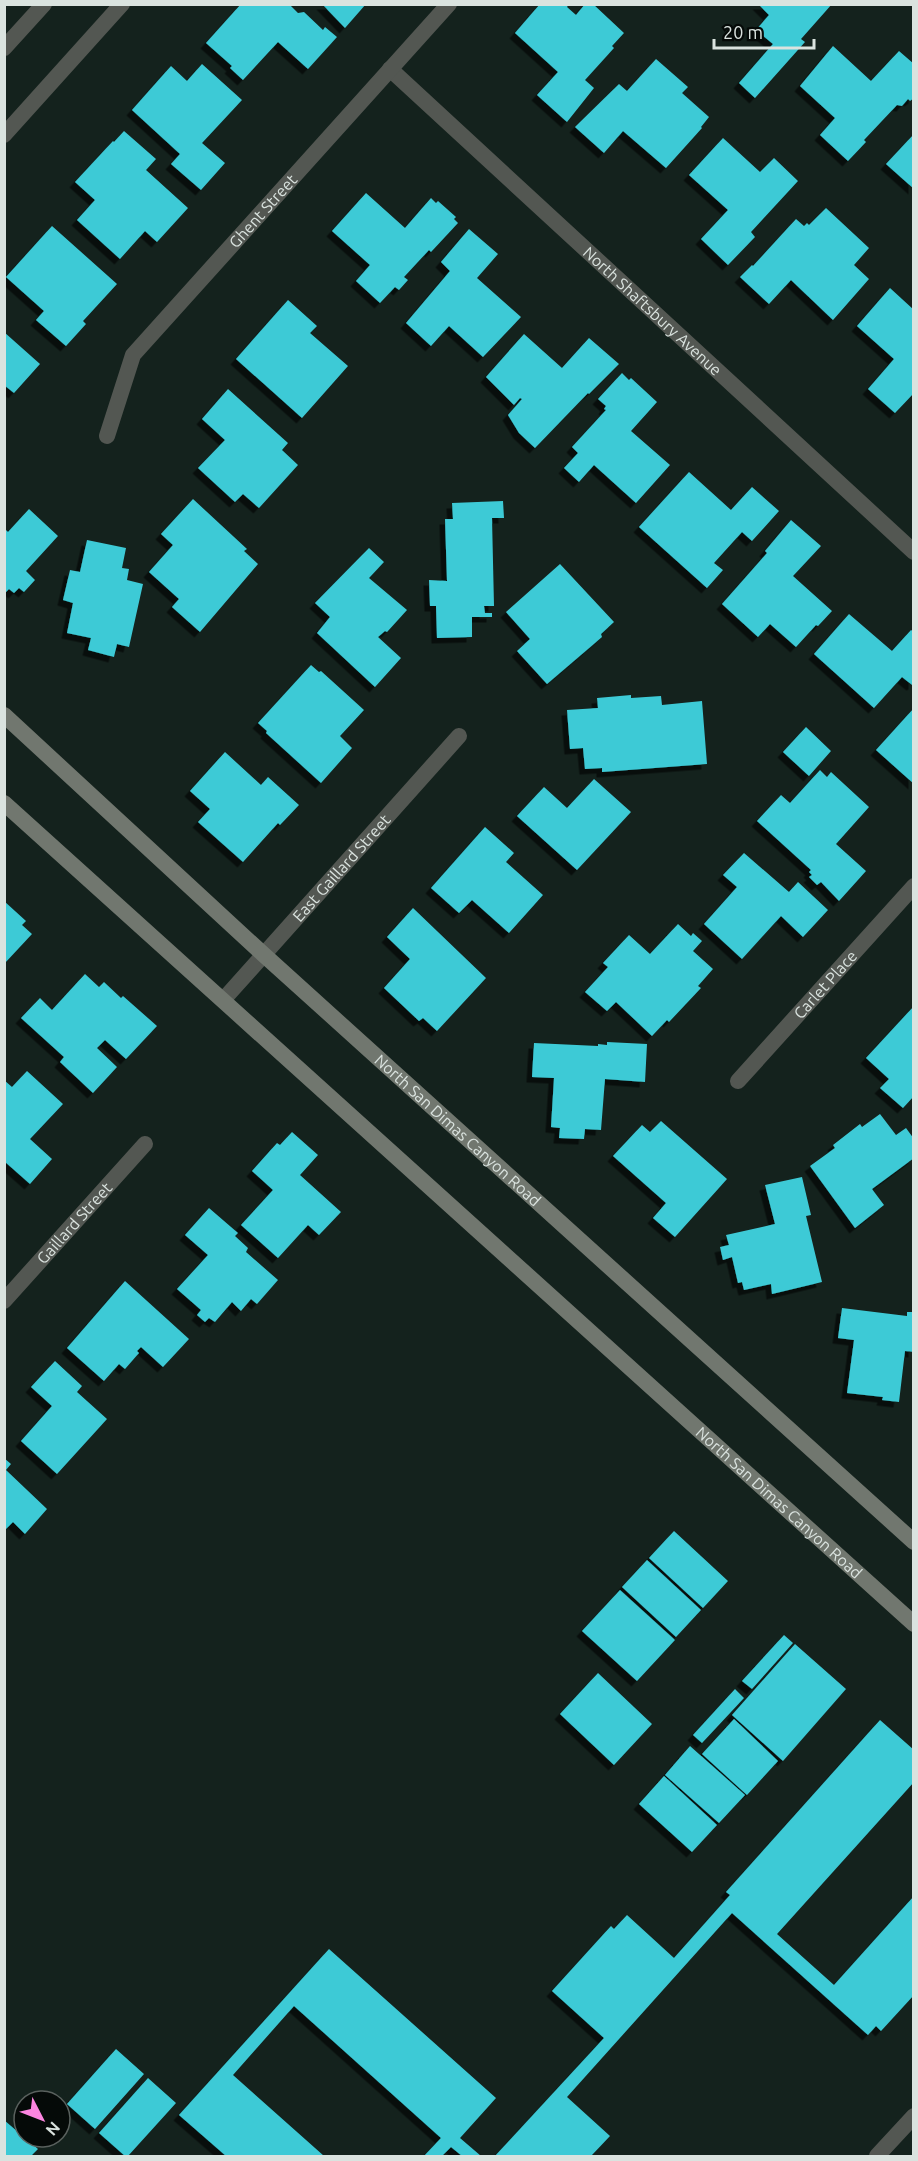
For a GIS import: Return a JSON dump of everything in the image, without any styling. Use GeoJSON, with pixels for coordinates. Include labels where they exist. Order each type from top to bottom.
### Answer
{"type":"FeatureCollection","features":[{"type":"Feature","properties":{"kind":"main road","name":"North San Dimas Canyon Road"},"geometry":{"type":"LineString","coordinates":[[4,716],[263,954],[914,1542]]}},
{"type":"Feature","properties":{"kind":"main road","name":"North San Dimas Canyon Road"},"geometry":{"type":"LineString","coordinates":[[4,803],[224,999],[914,1624]]}},
{"type":"Feature","properties":{"kind":"street"},"geometry":{"type":"LineString","coordinates":[[4,48],[44,4]]}},
{"type":"Feature","properties":{"kind":"street"},"geometry":{"type":"LineString","coordinates":[[4,135],[122,4]]}},
{"type":"Feature","properties":{"kind":"street","name":"Ghent Street"},"geometry":{"type":"LineString","coordinates":[[107,436],[133,355],[449,4]]}},
{"type":"Feature","properties":{"kind":"street","name":"North Shaftsbury Avenue"},"geometry":{"type":"LineString","coordinates":[[390,69],[914,552]]}},
{"type":"Feature","properties":{"kind":"street","name":"East Gaillard Street"},"geometry":{"type":"LineString","coordinates":[[224,999],[459,736]]}},
{"type":"Feature","properties":{"kind":"street","name":"Carlet Place"},"geometry":{"type":"LineString","coordinates":[[738,1081],[914,886]]}},
{"type":"Feature","properties":{"kind":"street","name":"Gaillard Street"},"geometry":{"type":"LineString","coordinates":[[4,1301],[145,1144]]}},
{"type":"Feature","properties":{"kind":"street"},"geometry":{"type":"LineString","coordinates":[[877,2157],[914,2116]]}},
{"type":"Feature","properties":{"kind":"building"},"geometry":{"type":"Polygon","coordinates":[[[241,4],[289,4],[298,13],[304,12],[323,30],[325,27],[337,37],[308,69],[278,42],[243,80],[230,68],[232,66],[206,43],[241,4]]]}},
{"type":"Feature","properties":{"kind":"building"},"geometry":{"type":"Polygon","coordinates":[[[322,4],[366,4],[345,28],[322,4]]]}},
{"type":"Feature","properties":{"kind":"building"},"geometry":{"type":"Polygon","coordinates":[[[540,4],[569,4],[567,7],[576,15],[585,4],[593,4],[624,33],[612,46],[614,48],[585,80],[594,88],[567,122],[537,95],[558,72],[515,33],[540,4]]]}},
{"type":"Feature","properties":{"kind":"building"},"geometry":{"type":"Polygon","coordinates":[[[758,4],[832,4],[801,39],[805,42],[755,98],[739,83],[773,44],[756,30],[769,15],[758,4]]]}},
{"type":"Feature","properties":{"kind":"building"},"geometry":{"type":"Polygon","coordinates":[[[833,46],[871,81],[899,51],[914,64],[914,98],[910,101],[908,99],[902,106],[897,105],[848,161],[820,135],[835,118],[800,86],[833,46]]]}},
{"type":"Feature","properties":{"kind":"building"},"geometry":{"type":"Polygon","coordinates":[[[656,59],[688,87],[682,93],[709,117],[666,168],[623,131],[604,153],[575,127],[619,84],[627,91],[656,59]]]}},
{"type":"Feature","properties":{"kind":"building"},"geometry":{"type":"Polygon","coordinates":[[[202,64],[242,100],[202,143],[225,163],[201,190],[171,164],[180,154],[132,110],[171,66],[187,81],[202,64]]]}},
{"type":"Feature","properties":{"kind":"building"},"geometry":{"type":"Polygon","coordinates":[[[124,131],[156,159],[146,170],[188,208],[157,242],[145,231],[120,259],[77,220],[95,200],[75,182],[124,131]]]}},
{"type":"Feature","properties":{"kind":"building"},"geometry":{"type":"Polygon","coordinates":[[[914,134],[914,189],[886,164],[914,134]]]}},
{"type":"Feature","properties":{"kind":"building"},"geometry":{"type":"Polygon","coordinates":[[[723,138],[760,172],[774,158],[798,181],[751,232],[755,237],[728,265],[701,239],[728,210],[689,175],[723,138]]]}},
{"type":"Feature","properties":{"kind":"building"},"geometry":{"type":"Polygon","coordinates":[[[366,193],[405,228],[431,198],[436,203],[438,201],[456,217],[454,219],[458,223],[404,277],[408,280],[399,290],[395,287],[380,303],[356,281],[370,265],[332,231],[366,193]]]}},
{"type":"Feature","properties":{"kind":"building"},"geometry":{"type":"Polygon","coordinates":[[[826,208],[869,248],[854,265],[869,279],[833,320],[791,280],[769,304],[740,277],[796,219],[804,226],[807,223],[809,225],[826,208]]]}},
{"type":"Feature","properties":{"kind":"building"},"geometry":{"type":"Polygon","coordinates":[[[52,226],[117,284],[83,321],[86,324],[66,346],[36,320],[44,311],[6,277],[52,226]]]}},
{"type":"Feature","properties":{"kind":"building"},"geometry":{"type":"Polygon","coordinates":[[[469,229],[498,254],[477,278],[521,317],[483,357],[449,326],[431,346],[406,323],[450,271],[441,262],[469,229]]]}},
{"type":"Feature","properties":{"kind":"building"},"geometry":{"type":"Polygon","coordinates":[[[890,288],[914,310],[914,393],[895,413],[868,389],[894,359],[857,326],[890,288]]]}},
{"type":"Feature","properties":{"kind":"building"},"geometry":{"type":"Polygon","coordinates":[[[288,300],[317,326],[310,333],[348,366],[302,418],[236,359],[288,300]]]}},
{"type":"Feature","properties":{"kind":"building"},"geometry":{"type":"Polygon","coordinates":[[[4,332],[40,364],[14,393],[4,385],[4,332]]]}},
{"type":"Feature","properties":{"kind":"building"},"geometry":{"type":"Polygon","coordinates":[[[524,334],[562,368],[589,338],[619,364],[535,448],[519,433],[508,415],[522,399],[520,398],[514,405],[486,377],[524,334]]]}},
{"type":"Feature","properties":{"kind":"building"},"geometry":{"type":"Polygon","coordinates":[[[622,373],[629,380],[631,378],[657,402],[631,431],[670,465],[636,503],[594,465],[579,482],[564,468],[578,453],[572,447],[606,410],[604,409],[606,406],[598,399],[622,373]]]}},
{"type":"Feature","properties":{"kind":"building"},"geometry":{"type":"Polygon","coordinates":[[[228,389],[288,443],[282,450],[298,465],[259,508],[243,494],[235,502],[198,468],[225,440],[202,419],[228,389]]]}},
{"type":"Feature","properties":{"kind":"building"},"geometry":{"type":"Polygon","coordinates":[[[689,472],[731,510],[752,487],[779,511],[752,541],[742,532],[714,563],[723,570],[707,588],[639,527],[689,472]]]}},
{"type":"Feature","properties":{"kind":"building"},"geometry":{"type":"Polygon","coordinates":[[[193,499],[247,549],[244,551],[258,564],[200,632],[172,607],[179,599],[149,572],[173,545],[161,534],[193,499]]]}},
{"type":"Feature","properties":{"kind":"building"},"geometry":{"type":"Polygon","coordinates":[[[503,501],[504,518],[492,518],[494,606],[484,606],[485,613],[492,613],[492,617],[472,617],[472,637],[437,638],[436,606],[430,606],[429,580],[447,581],[445,519],[453,519],[452,503],[503,501]]]}},
{"type":"Feature","properties":{"kind":"building"},"geometry":{"type":"Polygon","coordinates":[[[29,509],[58,536],[26,571],[35,580],[24,592],[19,588],[14,593],[9,589],[4,594],[4,528],[8,532],[29,509]]]}},
{"type":"Feature","properties":{"kind":"building"},"geometry":{"type":"Polygon","coordinates":[[[791,520],[821,546],[793,576],[832,611],[796,647],[770,624],[758,637],[722,604],[767,553],[765,551],[791,520]]]}},
{"type":"Feature","properties":{"kind":"building"},"geometry":{"type":"Polygon","coordinates":[[[87,540],[126,548],[122,568],[129,569],[127,580],[143,584],[129,647],[117,644],[114,657],[88,650],[91,638],[67,633],[73,603],[63,600],[70,570],[80,572],[87,540]]]}},
{"type":"Feature","properties":{"kind":"building"},"geometry":{"type":"Polygon","coordinates":[[[369,548],[384,562],[369,578],[407,610],[387,632],[385,631],[378,637],[401,658],[375,687],[317,633],[330,617],[315,603],[369,548]]]}},
{"type":"Feature","properties":{"kind":"building"},"geometry":{"type":"Polygon","coordinates":[[[560,564],[614,622],[601,634],[602,637],[547,684],[517,651],[530,639],[506,612],[560,564]]]}},
{"type":"Feature","properties":{"kind":"building"},"geometry":{"type":"Polygon","coordinates":[[[849,614],[892,651],[911,630],[914,632],[914,684],[912,685],[902,677],[874,708],[814,654],[849,614]]]}},
{"type":"Feature","properties":{"kind":"building"},"geometry":{"type":"Polygon","coordinates":[[[311,665],[319,672],[321,671],[364,710],[340,736],[352,748],[321,783],[258,723],[311,665]]]}},
{"type":"Feature","properties":{"kind":"building"},"geometry":{"type":"Polygon","coordinates":[[[631,695],[631,698],[661,696],[662,705],[702,701],[707,764],[602,772],[602,768],[585,769],[583,748],[570,749],[567,710],[598,708],[597,698],[631,695]]]}},
{"type":"Feature","properties":{"kind":"building"},"geometry":{"type":"Polygon","coordinates":[[[914,708],[914,784],[876,750],[914,708]]]}},
{"type":"Feature","properties":{"kind":"building"},"geometry":{"type":"Polygon","coordinates":[[[806,727],[831,751],[809,776],[783,752],[806,727]]]}},
{"type":"Feature","properties":{"kind":"building"},"geometry":{"type":"Polygon","coordinates":[[[225,752],[261,785],[268,777],[299,805],[280,825],[278,823],[243,862],[198,822],[210,809],[190,791],[225,752]]]}},
{"type":"Feature","properties":{"kind":"building"},"geometry":{"type":"Polygon","coordinates":[[[820,770],[827,777],[831,772],[869,807],[836,844],[866,871],[839,901],[821,882],[817,885],[809,877],[812,875],[809,872],[811,870],[757,821],[781,795],[790,803],[820,770]]]}},
{"type":"Feature","properties":{"kind":"building"},"geometry":{"type":"Polygon","coordinates":[[[594,779],[631,812],[577,870],[517,816],[544,787],[567,808],[594,779]]]}},
{"type":"Feature","properties":{"kind":"building"},"geometry":{"type":"Polygon","coordinates":[[[485,827],[514,853],[506,862],[543,895],[509,933],[472,900],[459,913],[431,888],[485,827]]]}},
{"type":"Feature","properties":{"kind":"building"},"geometry":{"type":"Polygon","coordinates":[[[744,853],[789,892],[798,882],[828,910],[803,937],[781,916],[742,959],[704,924],[737,887],[723,875],[744,853]]]}},
{"type":"Feature","properties":{"kind":"building"},"geometry":{"type":"Polygon","coordinates":[[[4,901],[26,921],[22,925],[32,934],[4,964],[4,901]]]}},
{"type":"Feature","properties":{"kind":"building"},"geometry":{"type":"Polygon","coordinates":[[[413,908],[486,978],[437,1031],[423,1018],[419,1021],[384,988],[410,959],[387,937],[413,908]]]}},
{"type":"Feature","properties":{"kind":"building"},"geometry":{"type":"Polygon","coordinates":[[[678,924],[691,936],[693,933],[702,941],[693,951],[713,969],[698,986],[701,988],[669,1022],[667,1020],[652,1036],[616,1002],[607,1011],[585,992],[608,967],[603,963],[629,935],[650,954],[678,924]]]}},
{"type":"Feature","properties":{"kind":"building"},"geometry":{"type":"Polygon","coordinates":[[[85,974],[99,987],[104,982],[157,1026],[126,1059],[105,1040],[97,1048],[117,1067],[93,1093],[60,1062],[64,1057],[21,1018],[40,998],[52,1010],[85,974]]]}},
{"type":"Feature","properties":{"kind":"building"},"geometry":{"type":"Polygon","coordinates":[[[914,1006],[914,1096],[903,1108],[880,1088],[889,1079],[866,1058],[914,1006]]]}},
{"type":"Feature","properties":{"kind":"building"},"geometry":{"type":"Polygon","coordinates":[[[607,1042],[647,1044],[645,1082],[605,1079],[601,1130],[585,1129],[584,1139],[559,1138],[560,1128],[551,1127],[554,1078],[532,1077],[534,1043],[598,1046],[598,1044],[607,1045],[607,1042]]]}},
{"type":"Feature","properties":{"kind":"building"},"geometry":{"type":"Polygon","coordinates":[[[27,1071],[63,1104],[30,1139],[52,1159],[30,1184],[4,1161],[4,1080],[12,1087],[27,1071]]]}},
{"type":"Feature","properties":{"kind":"building"},"geometry":{"type":"Polygon","coordinates":[[[880,1114],[896,1135],[906,1128],[914,1139],[914,1158],[872,1189],[884,1205],[855,1228],[810,1166],[835,1148],[833,1145],[860,1124],[862,1127],[880,1114]]]}},
{"type":"Feature","properties":{"kind":"building"},"geometry":{"type":"Polygon","coordinates":[[[661,1121],[727,1179],[675,1237],[653,1218],[666,1203],[613,1156],[642,1125],[650,1132],[661,1121]]]}},
{"type":"Feature","properties":{"kind":"building"},"geometry":{"type":"Polygon","coordinates":[[[292,1132],[318,1155],[300,1175],[341,1212],[319,1235],[308,1225],[278,1258],[241,1225],[273,1190],[252,1171],[277,1143],[280,1145],[292,1132]]]}},
{"type":"Feature","properties":{"kind":"building"},"geometry":{"type":"Polygon","coordinates":[[[802,1177],[811,1215],[806,1216],[822,1282],[772,1294],[771,1284],[744,1290],[742,1282],[738,1283],[732,1257],[723,1260],[720,1247],[729,1245],[726,1235],[775,1224],[765,1185],[802,1177]]]}},
{"type":"Feature","properties":{"kind":"building"},"geometry":{"type":"Polygon","coordinates":[[[209,1208],[238,1233],[235,1236],[248,1248],[246,1252],[278,1280],[257,1304],[251,1299],[241,1311],[232,1302],[215,1322],[209,1318],[205,1322],[197,1315],[201,1310],[177,1289],[208,1255],[185,1235],[209,1208]]]}},
{"type":"Feature","properties":{"kind":"building"},"geometry":{"type":"Polygon","coordinates":[[[125,1281],[189,1339],[163,1367],[141,1347],[137,1351],[139,1353],[125,1369],[119,1364],[104,1381],[67,1348],[125,1281]]]}},
{"type":"Feature","properties":{"kind":"building"},"geometry":{"type":"Polygon","coordinates":[[[842,1308],[907,1316],[907,1312],[914,1312],[914,1352],[905,1351],[899,1402],[882,1400],[883,1397],[847,1393],[854,1340],[838,1338],[842,1308]]]}},
{"type":"Feature","properties":{"kind":"building"},"geometry":{"type":"Polygon","coordinates":[[[55,1361],[82,1386],[77,1392],[107,1419],[57,1474],[21,1441],[52,1406],[31,1387],[55,1361]]]}},
{"type":"Feature","properties":{"kind":"building"},"geometry":{"type":"Polygon","coordinates":[[[4,1458],[11,1464],[6,1470],[47,1509],[25,1534],[13,1522],[4,1531],[4,1458]]]}},
{"type":"Feature","properties":{"kind":"building"},"geometry":{"type":"Polygon","coordinates":[[[674,1531],[728,1581],[703,1608],[649,1558],[674,1531]]]}},
{"type":"Feature","properties":{"kind":"building"},"geometry":{"type":"Polygon","coordinates":[[[647,1560],[701,1610],[676,1637],[622,1587],[647,1560]]]}},
{"type":"Feature","properties":{"kind":"building"},"geometry":{"type":"Polygon","coordinates":[[[620,1590],[675,1640],[637,1681],[582,1631],[620,1590]]]}},
{"type":"Feature","properties":{"kind":"building"},"geometry":{"type":"Polygon","coordinates":[[[784,1635],[793,1643],[752,1689],[742,1681],[784,1635]]]}},
{"type":"Feature","properties":{"kind":"building"},"geometry":{"type":"Polygon","coordinates":[[[795,1644],[846,1689],[783,1761],[732,1715],[795,1644]]]}},
{"type":"Feature","properties":{"kind":"building"},"geometry":{"type":"Polygon","coordinates":[[[598,1673],[652,1724],[614,1765],[560,1714],[598,1673]]]}},
{"type":"Feature","properties":{"kind":"building"},"geometry":{"type":"Polygon","coordinates":[[[735,1689],[744,1698],[702,1743],[693,1735],[735,1689]]]}},
{"type":"Feature","properties":{"kind":"building"},"geometry":{"type":"Polygon","coordinates":[[[734,1719],[778,1761],[747,1795],[702,1754],[734,1719]]]}},
{"type":"Feature","properties":{"kind":"building"},"geometry":{"type":"Polygon","coordinates":[[[880,1720],[914,1750],[914,1782],[777,1934],[834,1985],[914,1896],[914,1995],[881,2031],[876,2026],[868,2035],[732,1913],[567,2097],[610,2136],[591,2156],[495,2156],[604,2038],[552,1991],[611,1926],[614,1929],[627,1915],[674,1958],[730,1895],[726,1892],[880,1720]]]}},
{"type":"Feature","properties":{"kind":"building"},"geometry":{"type":"Polygon","coordinates":[[[690,1746],[745,1795],[719,1823],[665,1775],[690,1746]]]}},
{"type":"Feature","properties":{"kind":"building"},"geometry":{"type":"Polygon","coordinates":[[[664,1776],[717,1825],[692,1852],[639,1804],[664,1776]]]}},
{"type":"Feature","properties":{"kind":"building"},"geometry":{"type":"Polygon","coordinates":[[[329,1949],[496,2098],[460,2138],[481,2156],[462,2156],[451,2147],[442,2156],[424,2156],[441,2138],[294,2006],[233,2075],[324,2156],[226,2156],[179,2115],[329,1949]]]}},
{"type":"Feature","properties":{"kind":"building"},"geometry":{"type":"Polygon","coordinates":[[[116,2049],[144,2074],[95,2129],[72,2108],[72,2098],[116,2049]]]}},
{"type":"Feature","properties":{"kind":"building"},"geometry":{"type":"Polygon","coordinates":[[[148,2078],[176,2103],[128,2156],[125,2156],[99,2133],[148,2078]]]}},
{"type":"Feature","properties":{"kind":"building"},"geometry":{"type":"Polygon","coordinates":[[[4,2120],[12,2127],[12,2149],[38,2149],[31,2156],[4,2156],[4,2120]]]}}]}
